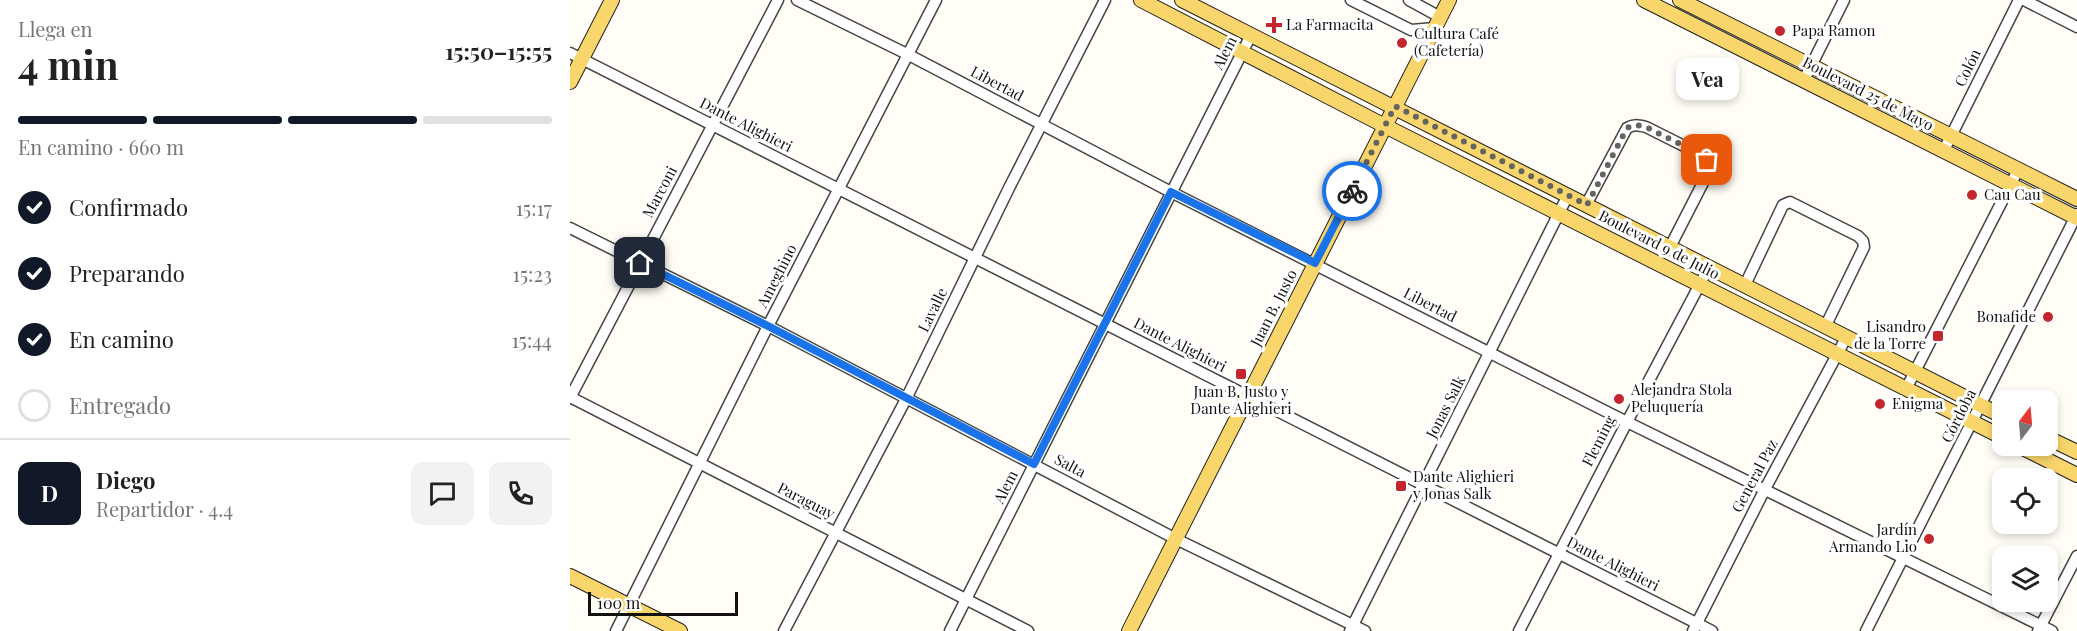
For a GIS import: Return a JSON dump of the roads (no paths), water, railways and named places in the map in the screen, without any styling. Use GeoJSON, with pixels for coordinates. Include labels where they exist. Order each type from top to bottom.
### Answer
{"type":"FeatureCollection","features":[{"type":"Feature","properties":{"kind":"main road"},"geometry":{"type":"LineString","coordinates":[[570,82],[576,56],[612,0]]}},
{"type":"Feature","properties":{"kind":"main road","name":"Boulevard 9 de Julio"},"geometry":{"type":"LineString","coordinates":[[1141,0],[1385,126],[1992,432]]}},
{"type":"Feature","properties":{"kind":"main road","name":"Boulevard 9 de Julio"},"geometry":{"type":"LineString","coordinates":[[1182,0],[1395,106],[1992,411]]}},
{"type":"Feature","properties":{"kind":"main road","name":"Juan B. Justo"},"geometry":{"type":"LineString","coordinates":[[1129,631],[1449,0]]}},
{"type":"Feature","properties":{"kind":"main road","name":"Boulevard 25 de Mayo"},"geometry":{"type":"LineString","coordinates":[[1644,0],[1672,7],[1804,80],[2077,216]]}},
{"type":"Feature","properties":{"kind":"main road","name":"Boulevard 25 de Mayo"},"geometry":{"type":"LineString","coordinates":[[1680,0],[2077,199]]}},
{"type":"Feature","properties":{"kind":"main road"},"geometry":{"type":"LineString","coordinates":[[2058,443],[2077,452]]}},
{"type":"Feature","properties":{"kind":"main road"},"geometry":{"type":"LineString","coordinates":[[2039,456],[2077,475]]}},
{"type":"Feature","properties":{"kind":"main road"},"geometry":{"type":"LineString","coordinates":[[570,576],[680,631]]}},
{"type":"Feature","properties":{"kind":"street","name":"Marconi"},"geometry":{"type":"LineString","coordinates":[[570,397],[778,0]]}},
{"type":"Feature","properties":{"kind":"street","name":"Libertad"},"geometry":{"type":"LineString","coordinates":[[797,0],[1627,422],[2040,628],[2052,631]]}},
{"type":"Feature","properties":{"kind":"street","name":"Ameghino"},"geometry":{"type":"LineString","coordinates":[[615,631],[768,326],[936,0]]}},
{"type":"Feature","properties":{"kind":"street","name":"Lavalle"},"geometry":{"type":"LineString","coordinates":[[784,631],[906,399],[974,258],[1105,0]]}},
{"type":"Feature","properties":{"kind":"street"},"geometry":{"type":"LineString","coordinates":[[1351,0],[1412,30],[1438,22]]}},
{"type":"Feature","properties":{"kind":"street"},"geometry":{"type":"LineString","coordinates":[[1409,0],[1438,22]]}},
{"type":"Feature","properties":{"kind":"street"},"geometry":{"type":"LineString","coordinates":[[1804,80],[1844,0]]}},
{"type":"Feature","properties":{"kind":"street","name":"Colón"},"geometry":{"type":"LineString","coordinates":[[1944,150],[2019,0]]}},
{"type":"Feature","properties":{"kind":"street"},"geometry":{"type":"LineString","coordinates":[[2024,0],[2077,27]]}},
{"type":"Feature","properties":{"kind":"street","name":"Alem"},"geometry":{"type":"LineString","coordinates":[[950,631],[1251,35]]}},
{"type":"Feature","properties":{"kind":"street","name":"Dante Alighieri"},"geometry":{"type":"LineString","coordinates":[[576,56],[1558,553],[1695,627],[1712,631]]}},
{"type":"Feature","properties":{"kind":"street"},"geometry":{"type":"LineString","coordinates":[[1587,205],[1627,128],[1636,124],[1702,155],[1707,160],[1709,171],[1670,247]]}},
{"type":"Feature","properties":{"kind":"street"},"geometry":{"type":"LineString","coordinates":[[1906,389],[2018,170]]}},
{"type":"Feature","properties":{"kind":"street","name":"Jonas Salk"},"geometry":{"type":"LineString","coordinates":[[1351,628],[1568,195]]}},
{"type":"Feature","properties":{"kind":"street"},"geometry":{"type":"LineString","coordinates":[[1744,285],[1783,205],[1790,202],[1858,236],[1863,241],[1864,247],[1826,325]]}},
{"type":"Feature","properties":{"kind":"street","name":"Córdoba"},"geometry":{"type":"LineString","coordinates":[[1866,631],[2077,216]]}},
{"type":"Feature","properties":{"kind":"street","name":"Salta"},"geometry":{"type":"LineString","coordinates":[[570,228],[768,326],[1351,628],[1365,631]]}},
{"type":"Feature","properties":{"kind":"street","name":"Fleming"},"geometry":{"type":"LineString","coordinates":[[1519,631],[1709,267]]}},
{"type":"Feature","properties":{"kind":"street","name":"General Paz"},"geometry":{"type":"LineString","coordinates":[[1695,627],[1765,489],[1847,336]]}},
{"type":"Feature","properties":{"kind":"street","name":"Paraguay"},"geometry":{"type":"LineString","coordinates":[[570,397],[1028,631]]}},
{"type":"Feature","properties":{"kind":"street"},"geometry":{"type":"LineString","coordinates":[[2040,628],[2077,556]]}},
{"type":"Feature","properties":{"kind":"place","name":"La Farmacita"},"geometry":{"type":"Point","coordinates":[1274,25]}},
{"type":"Feature","properties":{"kind":"place","name":"Papa Ramon"},"geometry":{"type":"Point","coordinates":[1780,31]}},
{"type":"Feature","properties":{"kind":"place","name":"Cultura Café (Cafetería)"},"geometry":{"type":"Point","coordinates":[1402,43]}},
{"type":"Feature","properties":{"kind":"place","name":"Vea"},"geometry":{"type":"Point","coordinates":[1707,160]}},
{"type":"Feature","properties":{"kind":"place","name":"Cau Cau"},"geometry":{"type":"Point","coordinates":[1972,195]}},
{"type":"Feature","properties":{"kind":"place","name":"Bonafide"},"geometry":{"type":"Point","coordinates":[2048,317]}},
{"type":"Feature","properties":{"kind":"place","name":"Lisandro de la Torre"},"geometry":{"type":"Point","coordinates":[1938,336]}},
{"type":"Feature","properties":{"kind":"place","name":"Juan B. Justo y Dante Alighieri"},"geometry":{"type":"Point","coordinates":[1241,374]}},
{"type":"Feature","properties":{"kind":"place","name":"Alejandra Stola Peluquería"},"geometry":{"type":"Point","coordinates":[1619,399]}},
{"type":"Feature","properties":{"kind":"place","name":"Enigma"},"geometry":{"type":"Point","coordinates":[1880,404]}},
{"type":"Feature","properties":{"kind":"place","name":"Dante Alighieri y Jonas Salk"},"geometry":{"type":"Point","coordinates":[1401,486]}},
{"type":"Feature","properties":{"kind":"place","name":"Jardín Armando Lio"},"geometry":{"type":"Point","coordinates":[1929,539]}}]}
